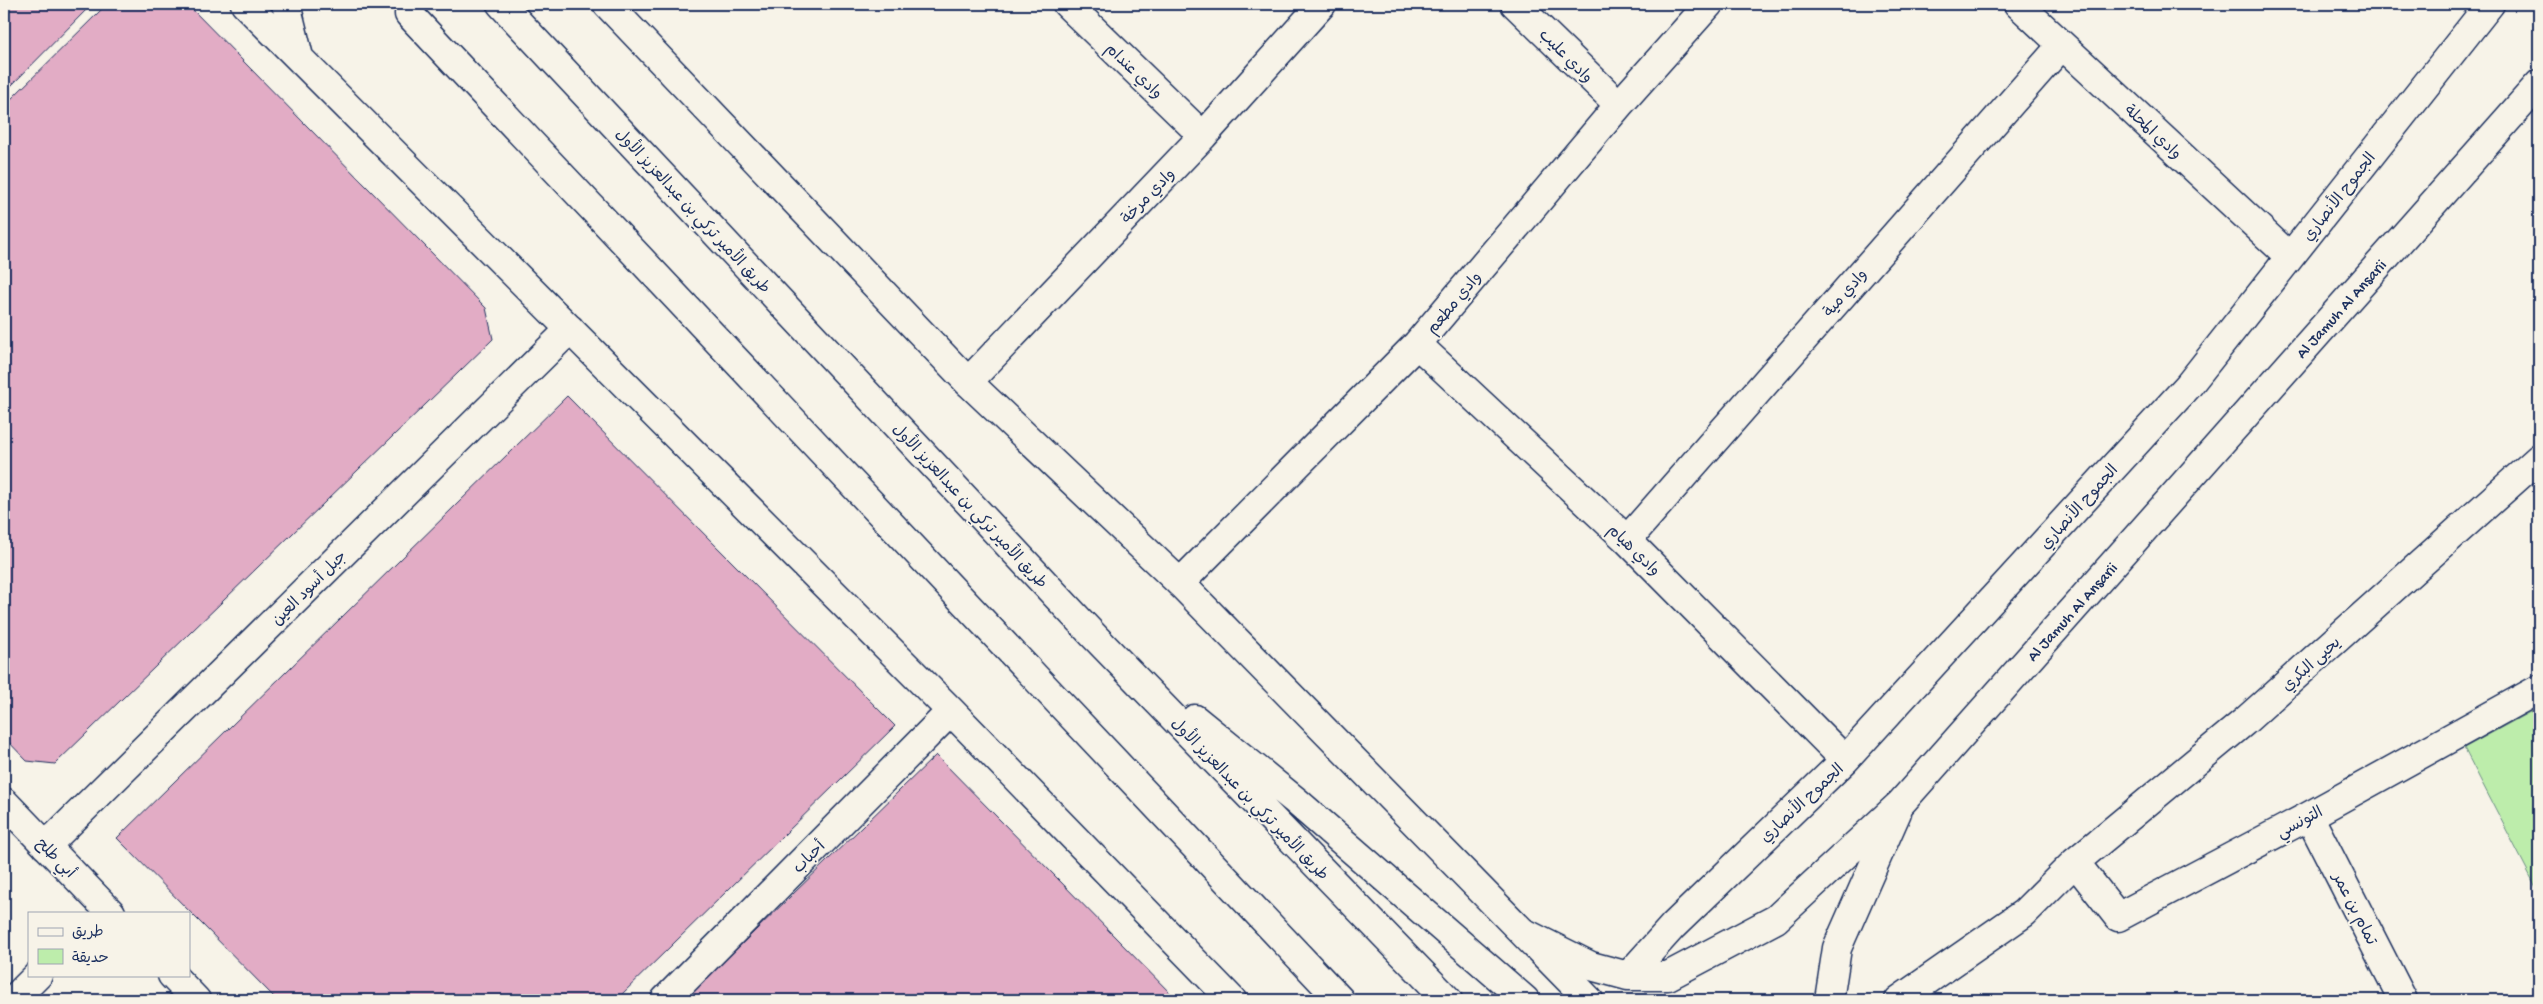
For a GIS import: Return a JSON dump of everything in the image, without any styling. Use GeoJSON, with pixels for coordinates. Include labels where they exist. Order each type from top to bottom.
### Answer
{"type":"FeatureCollection","features":[{"type":"Feature","properties":{"kind":"street"},"geometry":{"type":"LineString","coordinates":[[245,4],[951,711],[1232,1000]]}},
{"type":"Feature","properties":{"kind":"street"},"geometry":{"type":"LineString","coordinates":[[286,4],[299,58]]}},
{"type":"Feature","properties":{"kind":"street","name":"طريق الأمير تركي بن عبدالعزيز الأول"},"geometry":{"type":"LineString","coordinates":[[501,4],[1094,636],[1448,1000]]}},
{"type":"Feature","properties":{"kind":"street"},"geometry":{"type":"LineString","coordinates":[[607,4],[968,382],[1180,584],[1589,1000]]}},
{"type":"Feature","properties":{"kind":"street","name":"وادي عندام"},"geometry":{"type":"LineString","coordinates":[[1067,4],[1203,136]]}},
{"type":"Feature","properties":{"kind":"street","name":"وادي مرخة"},"geometry":{"type":"LineString","coordinates":[[968,382],[1203,136],[1322,4]]}},
{"type":"Feature","properties":{"kind":"street","name":"وادي عليب"},"geometry":{"type":"LineString","coordinates":[[1515,4],[1619,105]]}},
{"type":"Feature","properties":{"kind":"street","name":"وادي مطعم"},"geometry":{"type":"LineString","coordinates":[[1180,584],[1417,344],[1619,105],[1709,4]]}},
{"type":"Feature","properties":{"kind":"street","name":"وادي المحلة"},"geometry":{"type":"LineString","coordinates":[[2018,4],[2290,257]]}},
{"type":"Feature","properties":{"kind":"street","name":"الجموح الأنصاري"},"geometry":{"type":"LineString","coordinates":[[1628,976],[1679,919],[1846,760],[2188,386],[2490,4]]}},
{"type":"Feature","properties":{"kind":"street"},"geometry":{"type":"LineString","coordinates":[[409,14],[1340,1000]]}},
{"type":"Feature","properties":{"kind":"street","name":"وادي مية"},"geometry":{"type":"LineString","coordinates":[[1626,540],[2062,45]]}},
{"type":"Feature","properties":{"kind":"street","name":"Al Jamuh Al Ansarii"},"geometry":{"type":"LineString","coordinates":[[1521,931],[1591,966],[1628,976],[1668,976],[1776,919],[1901,803],[2539,84]]}},
{"type":"Feature","properties":{"kind":"street","name":"جبل أسود العين"},"geometry":{"type":"LineString","coordinates":[[46,846],[570,329]]}},
{"type":"Feature","properties":{"kind":"street","name":"وادي هيام"},"geometry":{"type":"LineString","coordinates":[[1417,344],[1626,540],[1846,760]]}},
{"type":"Feature","properties":{"kind":"street","name":"يحيى البكري"},"geometry":{"type":"LineString","coordinates":[[1899,1000],[2024,913],[2075,862],[2244,722],[2539,458]]}},
{"type":"Feature","properties":{"kind":"street"},"geometry":{"type":"LineString","coordinates":[[1094,636],[1296,801],[1525,1000]]}},
{"type":"Feature","properties":{"kind":"street","name":"التونسي"},"geometry":{"type":"LineString","coordinates":[[2075,862],[2118,917],[2309,816],[2539,689]]}},
{"type":"Feature","properties":{"kind":"street","name":"أحباب"},"geometry":{"type":"LineString","coordinates":[[665,1000],[951,711]]}},
{"type":"Feature","properties":{"kind":"street","name":"أبي طلح"},"geometry":{"type":"LineString","coordinates":[[4,802],[106,911]]}},
{"type":"Feature","properties":{"kind":"street"},"geometry":{"type":"LineString","coordinates":[[1829,1000],[1838,948],[1901,803]]}},
{"type":"Feature","properties":{"kind":"street","name":"تمام بن عمر"},"geometry":{"type":"LineString","coordinates":[[2309,816],[2404,1000]]}},
{"type":"Feature","properties":{"kind":"street"},"geometry":{"type":"LineString","coordinates":[[13,1000],[37,976]]}},
{"type":"Feature","properties":{"kind":"street"},"geometry":{"type":"LineString","coordinates":[[173,976],[196,1000]]}},
{"type":"Feature","properties":{"kind":"green space"},"geometry":{"type":"Polygon","coordinates":[[[2539,707],[2539,893],[2464,748],[2539,707]]]}},
{"type":"Feature","properties":{"kind":"building"},"geometry":{"type":"Polygon","coordinates":[[[4,4],[92,4],[4,93],[4,4]]]}},
{"type":"Feature","properties":{"kind":"building"},"geometry":{"type":"Polygon","coordinates":[[[107,4],[187,4],[486,308],[493,339],[55,764],[27,761],[4,737],[4,106],[107,4]]]}},
{"type":"Feature","properties":{"kind":"building"},"geometry":{"type":"Polygon","coordinates":[[[567,396],[895,726],[616,1000],[277,1000],[117,838],[567,396]]]}},
{"type":"Feature","properties":{"kind":"building"},"geometry":{"type":"Polygon","coordinates":[[[936,755],[1177,1000],[684,1000],[936,755]]]}}]}
